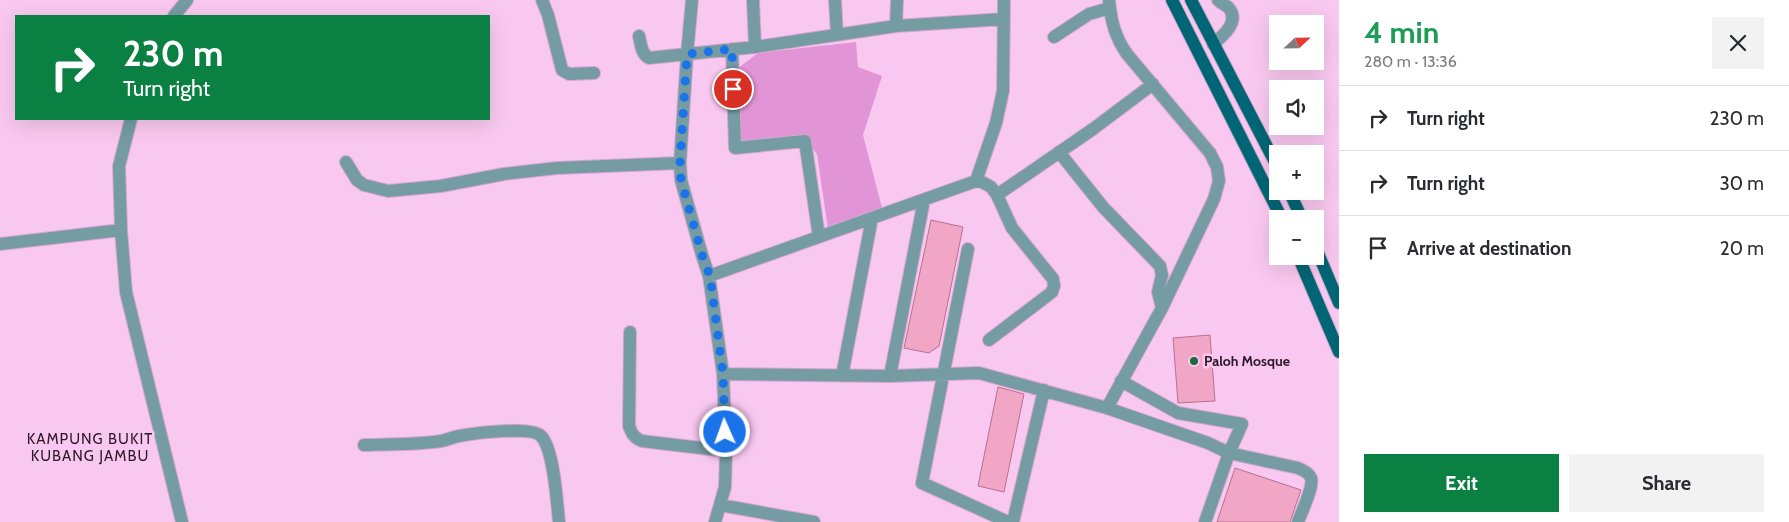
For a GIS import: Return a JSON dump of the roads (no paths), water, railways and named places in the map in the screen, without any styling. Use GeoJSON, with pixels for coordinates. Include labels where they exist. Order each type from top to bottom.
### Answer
{"type":"FeatureCollection","features":[{"type":"Feature","properties":{"kind":"main road"},"geometry":{"type":"LineString","coordinates":[[1172,0],[1277,210]]}},
{"type":"Feature","properties":{"kind":"main road"},"geometry":{"type":"LineString","coordinates":[[1191,0],[1269,151]]}},
{"type":"Feature","properties":{"kind":"main road"},"geometry":{"type":"LineString","coordinates":[[1302,265],[1339,352]]}},
{"type":"Feature","properties":{"kind":"main road"},"geometry":{"type":"LineString","coordinates":[[1323,265],[1339,303]]}},
{"type":"Feature","properties":{"kind":"street"},"geometry":{"type":"LineString","coordinates":[[175,15],[187,0]]}},
{"type":"Feature","properties":{"kind":"street"},"geometry":{"type":"LineString","coordinates":[[542,0],[548,15],[562,70],[568,74],[594,73]]}},
{"type":"Feature","properties":{"kind":"street"},"geometry":{"type":"LineString","coordinates":[[692,0],[680,163],[681,180],[702,255],[710,276],[723,374],[726,450],[725,487],[715,522]]}},
{"type":"Feature","properties":{"kind":"street"},"geometry":{"type":"LineString","coordinates":[[754,0],[755,47]]}},
{"type":"Feature","properties":{"kind":"street"},"geometry":{"type":"LineString","coordinates":[[835,0],[837,35]]}},
{"type":"Feature","properties":{"kind":"street"},"geometry":{"type":"LineString","coordinates":[[896,26],[897,0]]}},
{"type":"Feature","properties":{"kind":"street"},"geometry":{"type":"LineString","coordinates":[[976,181],[996,123],[1002,98],[1004,0]]}},
{"type":"Feature","properties":{"kind":"street"},"geometry":{"type":"LineString","coordinates":[[1213,44],[1225,34],[1232,22],[1233,16],[1229,8],[1218,0]]}},
{"type":"Feature","properties":{"kind":"street"},"geometry":{"type":"LineString","coordinates":[[1054,38],[1089,14],[1110,4],[1112,22],[1118,41],[1126,54],[1210,152],[1217,167],[1218,181],[1214,199],[1162,308],[1107,408]]}},
{"type":"Feature","properties":{"kind":"street"},"geometry":{"type":"LineString","coordinates":[[639,36],[642,50],[645,56],[649,58],[755,47],[896,26],[1004,19]]}},
{"type":"Feature","properties":{"kind":"street"},"geometry":{"type":"LineString","coordinates":[[732,49],[736,148],[805,141],[819,237]]}},
{"type":"Feature","properties":{"kind":"street"},"geometry":{"type":"LineString","coordinates":[[997,195],[1153,84]]}},
{"type":"Feature","properties":{"kind":"street"},"geometry":{"type":"LineString","coordinates":[[131,120],[119,166],[121,230],[126,292],[182,522]]}},
{"type":"Feature","properties":{"kind":"street"},"geometry":{"type":"LineString","coordinates":[[1059,152],[1115,222],[1160,266],[1162,275],[1158,292],[1162,308]]}},
{"type":"Feature","properties":{"kind":"street"},"geometry":{"type":"LineString","coordinates":[[346,162],[356,180],[364,185],[388,191],[441,186],[504,174],[557,168],[680,163]]}},
{"type":"Feature","properties":{"kind":"street"},"geometry":{"type":"LineString","coordinates":[[710,276],[976,181],[982,182],[997,195],[1012,228],[1053,279],[1054,286],[1052,292],[989,340]]}},
{"type":"Feature","properties":{"kind":"street"},"geometry":{"type":"LineString","coordinates":[[890,376],[924,200]]}},
{"type":"Feature","properties":{"kind":"street"},"geometry":{"type":"LineString","coordinates":[[842,376],[872,218]]}},
{"type":"Feature","properties":{"kind":"street"},"geometry":{"type":"LineString","coordinates":[[0,244],[121,230]]}},
{"type":"Feature","properties":{"kind":"street"},"geometry":{"type":"LineString","coordinates":[[968,249],[922,484],[1008,522]]}},
{"type":"Feature","properties":{"kind":"street"},"geometry":{"type":"LineString","coordinates":[[630,332],[629,426],[631,433],[636,439],[642,441],[726,450]]}},
{"type":"Feature","properties":{"kind":"street"},"geometry":{"type":"LineString","coordinates":[[723,374],[890,376],[978,373],[1107,408],[1208,443],[1228,453],[1305,471],[1311,478],[1311,486],[1298,522]]}},
{"type":"Feature","properties":{"kind":"street"},"geometry":{"type":"LineString","coordinates":[[1121,381],[1178,413],[1242,424],[1228,453],[1205,522]]}},
{"type":"Feature","properties":{"kind":"street"},"geometry":{"type":"LineString","coordinates":[[1013,522],[1044,390]]}},
{"type":"Feature","properties":{"kind":"street"},"geometry":{"type":"LineString","coordinates":[[364,446],[442,441],[460,435],[524,430],[535,432],[541,436],[548,450],[559,522]]}},
{"type":"Feature","properties":{"kind":"street"},"geometry":{"type":"LineString","coordinates":[[720,505],[814,522]]}},
{"type":"Feature","properties":{"kind":"place","name":"Paloh Mosque"},"geometry":{"type":"Point","coordinates":[1194,361]}},
{"type":"Feature","properties":{"kind":"district","name":"KAMPUNG BUKIT KUBANG JAMBU"},"geometry":{"type":"Point","coordinates":[90,448]}}]}
